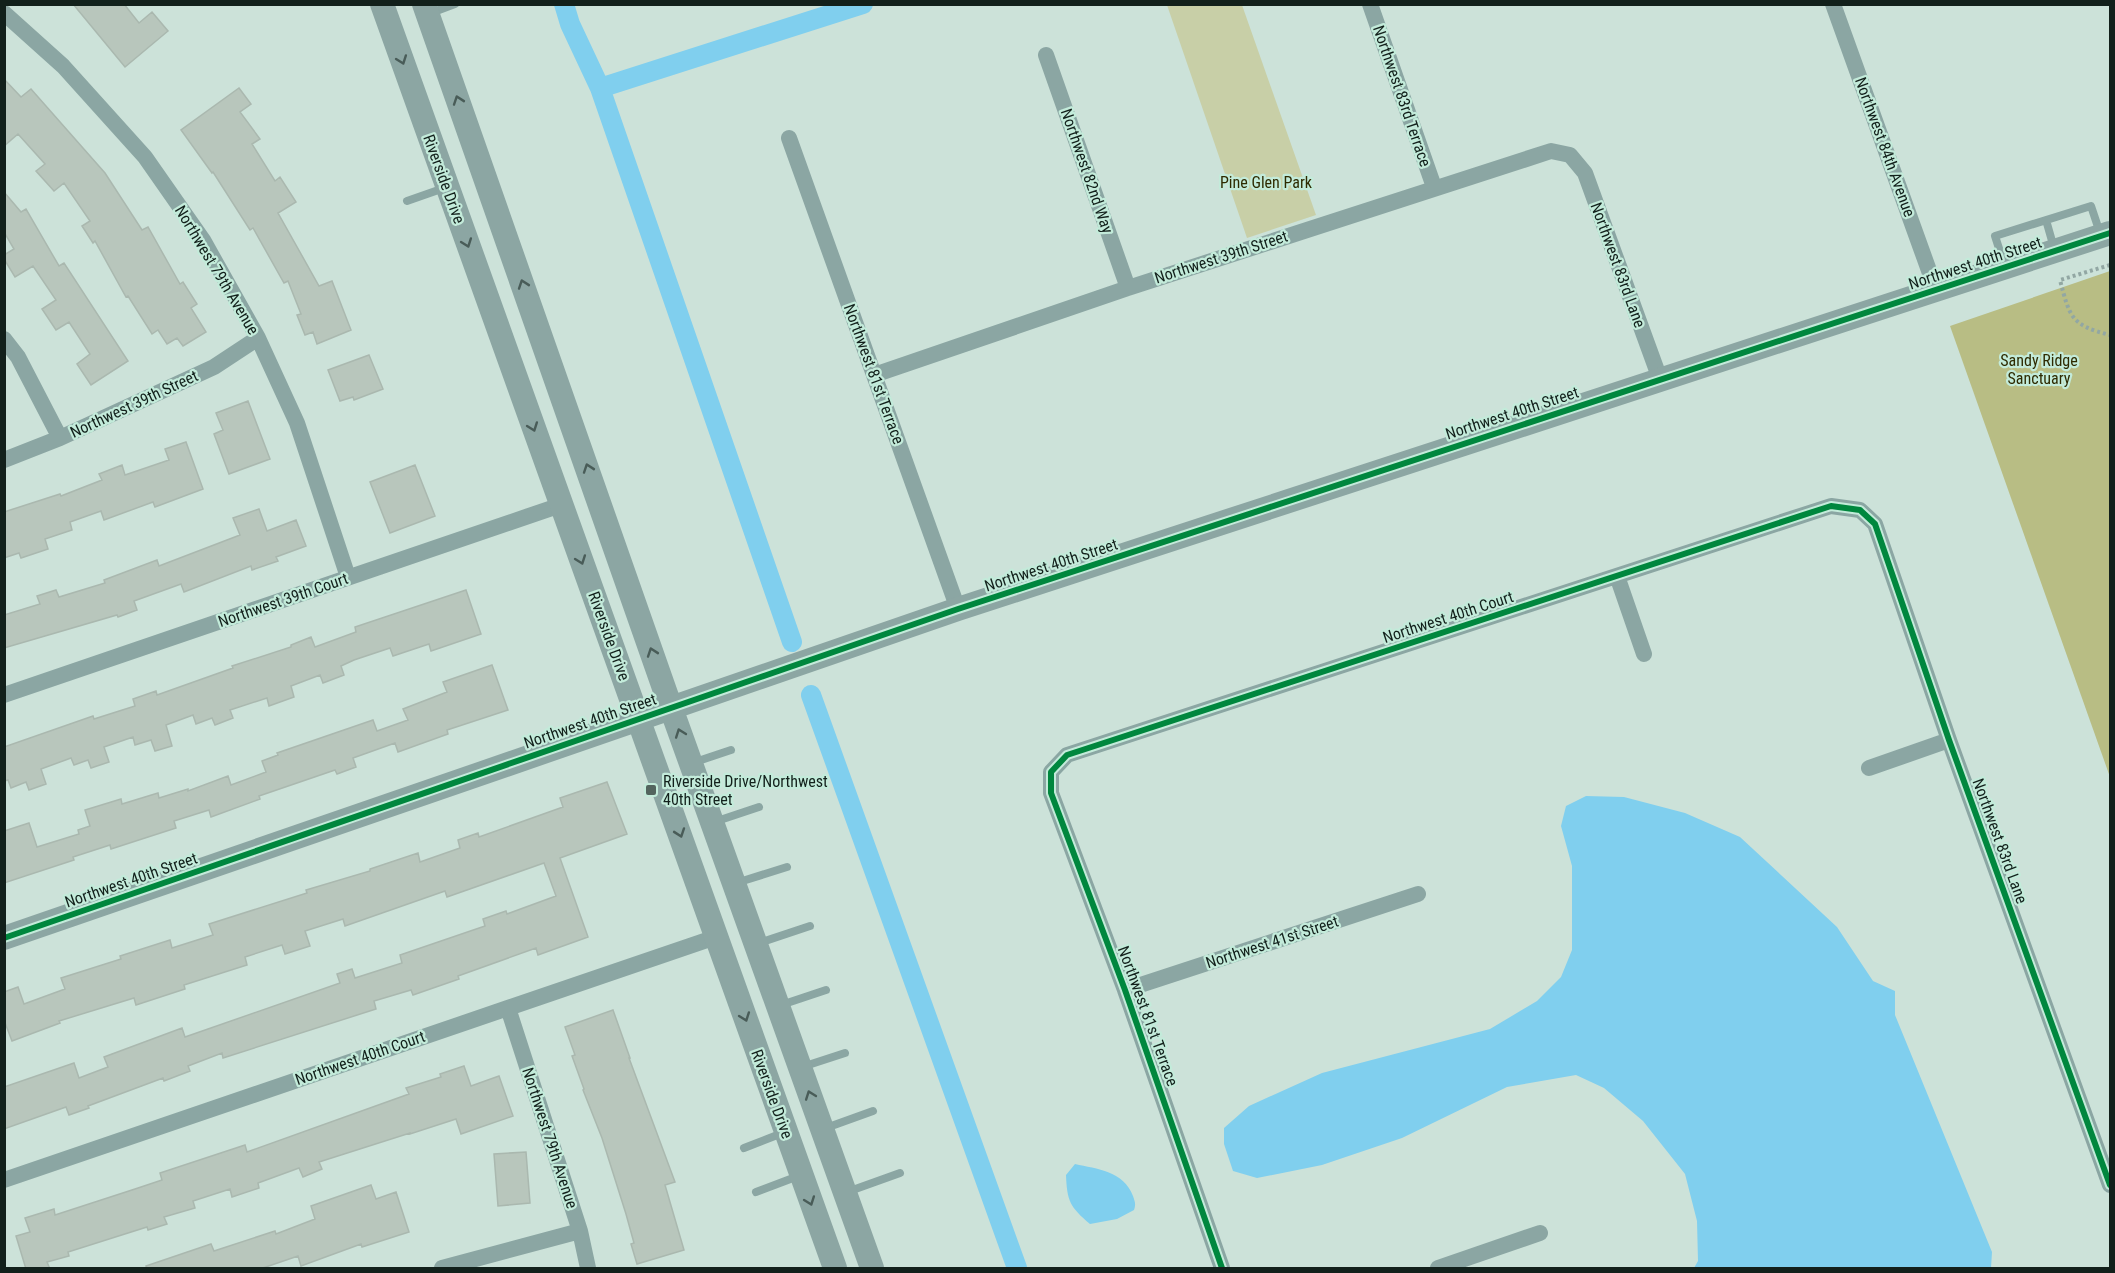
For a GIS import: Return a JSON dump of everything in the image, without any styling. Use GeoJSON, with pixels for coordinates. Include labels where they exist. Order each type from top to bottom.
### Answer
{"type":"FeatureCollection","features":[{"type":"Feature","properties":{"kind":"street","name":"Riverside Drive"},"geometry":{"type":"LineString","coordinates":[[382,4],[835,1269]]}},
{"type":"Feature","properties":{"kind":"street","name":"Northwest 83rd Terrace"},"geometry":{"type":"LineString","coordinates":[[1370,4],[1434,187]]}},
{"type":"Feature","properties":{"kind":"street","name":"Northwest 84th Avenue"},"geometry":{"type":"LineString","coordinates":[[1833,4],[1936,290]]}},
{"type":"Feature","properties":{"kind":"street","name":"Riverside Drive"},"geometry":{"type":"LineString","coordinates":[[425,9],[671,708],[872,1269]]}},
{"type":"Feature","properties":{"kind":"street","name":"Northwest 79th Avenue"},"geometry":{"type":"LineString","coordinates":[[4,13],[63,66],[145,158],[203,240],[258,338],[297,423],[348,577]]}},
{"type":"Feature","properties":{"kind":"street","name":"Northwest 82nd Way"},"geometry":{"type":"LineString","coordinates":[[1046,55],[1128,288]]}},
{"type":"Feature","properties":{"kind":"street","name":"Northwest 81st Terrace"},"geometry":{"type":"LineString","coordinates":[[789,138],[958,609]]}},
{"type":"Feature","properties":{"kind":"street","name":"Northwest 39th Street"},"geometry":{"type":"LineString","coordinates":[[874,375],[1434,187],[1551,151],[1570,155]]}},
{"type":"Feature","properties":{"kind":"street","name":"Northwest 83rd Lane"},"geometry":{"type":"LineString","coordinates":[[1570,155],[1585,173],[1660,379]]}},
{"type":"Feature","properties":{"kind":"street","name":"Northwest 40th Street"},"geometry":{"type":"LineString","coordinates":[[4,938],[958,609],[2106,235]]}},
{"type":"Feature","properties":{"kind":"street","name":"Northwest 39th Street"},"geometry":{"type":"LineString","coordinates":[[4,460],[60,438],[214,367],[258,338]]}},
{"type":"Feature","properties":{"kind":"street"},"geometry":{"type":"LineString","coordinates":[[4,339],[18,357],[60,438]]}},
{"type":"Feature","properties":{"kind":"street","name":"Northwest 39th Court"},"geometry":{"type":"LineString","coordinates":[[4,695],[561,505]]}},
{"type":"Feature","properties":{"kind":"street","name":"Northwest 40th Court"},"geometry":{"type":"LineString","coordinates":[[1051,772],[1067,755],[1831,506],[1860,510]]}},
{"type":"Feature","properties":{"kind":"street","name":"Northwest 83rd Lane"},"geometry":{"type":"LineString","coordinates":[[1860,510],[1875,524],[1949,740],[2110,1185]]}},
{"type":"Feature","properties":{"kind":"street"},"geometry":{"type":"LineString","coordinates":[[1617,576],[1644,654]]}},
{"type":"Feature","properties":{"kind":"street"},"geometry":{"type":"LineString","coordinates":[[1869,768],[1949,740]]}},
{"type":"Feature","properties":{"kind":"street","name":"Northwest 81st Terrace"},"geometry":{"type":"LineString","coordinates":[[1051,772],[1051,793],[1125,990],[1222,1269]]}},
{"type":"Feature","properties":{"kind":"street","name":"Northwest 41st Street"},"geometry":{"type":"LineString","coordinates":[[1125,990],[1418,894]]}},
{"type":"Feature","properties":{"kind":"street","name":"Northwest 40th Court"},"geometry":{"type":"LineString","coordinates":[[4,1180],[716,937]]}},
{"type":"Feature","properties":{"kind":"street","name":"Northwest 79th Avenue"},"geometry":{"type":"LineString","coordinates":[[508,1008],[580,1232],[588,1269]]}},
{"type":"Feature","properties":{"kind":"street"},"geometry":{"type":"LineString","coordinates":[[442,1269],[580,1232]]}},
{"type":"Feature","properties":{"kind":"street"},"geometry":{"type":"LineString","coordinates":[[1438,1269],[1540,1233]]}},
{"type":"Feature","properties":{"kind":"lane"},"geometry":{"type":"LineString","coordinates":[[425,9],[455,4]]}},
{"type":"Feature","properties":{"kind":"lane"},"geometry":{"type":"LineString","coordinates":[[407,201],[447,186]]}},
{"type":"Feature","properties":{"kind":"lane"},"geometry":{"type":"LineString","coordinates":[[2006,268],[1995,236],[2091,206],[2106,235]]}},
{"type":"Feature","properties":{"kind":"lane"},"geometry":{"type":"LineString","coordinates":[[2046,220],[2055,251]]}},
{"type":"Feature","properties":{"kind":"lane"},"geometry":{"type":"LineString","coordinates":[[691,763],[731,750]]}},
{"type":"Feature","properties":{"kind":"lane"},"geometry":{"type":"LineString","coordinates":[[712,823],[759,807]]}},
{"type":"Feature","properties":{"kind":"lane"},"geometry":{"type":"LineString","coordinates":[[734,884],[787,867]]}},
{"type":"Feature","properties":{"kind":"lane"},"geometry":{"type":"LineString","coordinates":[[756,944],[810,926]]}},
{"type":"Feature","properties":{"kind":"lane"},"geometry":{"type":"LineString","coordinates":[[778,1006],[826,990]]}},
{"type":"Feature","properties":{"kind":"lane"},"geometry":{"type":"LineString","coordinates":[[800,1068],[845,1053]]}},
{"type":"Feature","properties":{"kind":"lane"},"geometry":{"type":"LineString","coordinates":[[822,1129],[873,1112]]}},
{"type":"Feature","properties":{"kind":"lane"},"geometry":{"type":"LineString","coordinates":[[744,1148],[786,1132]]}},
{"type":"Feature","properties":{"kind":"lane"},"geometry":{"type":"LineString","coordinates":[[845,1192],[900,1173]]}},
{"type":"Feature","properties":{"kind":"lane"},"geometry":{"type":"LineString","coordinates":[[756,1192],[801,1175]]}},
{"type":"Feature","properties":{"kind":"path"},"geometry":{"type":"LineString","coordinates":[[2110,265],[2060,280],[2068,310],[2085,328],[2110,335]]}},
{"type":"Feature","properties":{"kind":"green space","name":"Pine Glen Park"},"geometry":{"type":"Polygon","coordinates":[[[1167,5],[1242,5],[1316,215],[1247,238],[1167,5]]]}},
{"type":"Feature","properties":{"kind":"green space","name":"Sandy Ridge Sanctuary"},"geometry":{"type":"Polygon","coordinates":[[[2110,271],[2110,777],[1950,326],[2110,271]]]}},
{"type":"Feature","properties":{"kind":"water"},"geometry":{"type":"Polygon","coordinates":[[[1586,796],[1624,797],[1685,813],[1740,837],[1837,927],[1873,981],[1895,991],[1895,1015],[1992,1252],[1991,1268],[1694,1268],[1698,1261],[1697,1221],[1685,1174],[1643,1121],[1604,1088],[1576,1075],[1507,1087],[1402,1138],[1322,1165],[1257,1178],[1233,1171],[1224,1144],[1224,1128],[1249,1106],[1322,1073],[1490,1029],[1537,1001],[1561,977],[1572,950],[1572,866],[1561,826],[1566,806],[1586,796]]]}},
{"type":"Feature","properties":{"kind":"water"},"geometry":{"type":"Polygon","coordinates":[[[1075,1164],[1109,1172],[1123,1181],[1133,1196],[1134,1210],[1117,1219],[1090,1224],[1074,1208],[1067,1191],[1066,1175],[1075,1164]]]}},
{"type":"Feature","properties":{"kind":"building"},"geometry":{"type":"Polygon","coordinates":[[[73,4],[124,4],[139,23],[152,12],[168,31],[125,67],[73,4]]]}},
{"type":"Feature","properties":{"kind":"building"},"geometry":{"type":"Polygon","coordinates":[[[4,79],[21,97],[31,89],[105,173],[142,230],[148,227],[180,284],[183,282],[197,304],[191,308],[206,332],[183,346],[177,338],[167,344],[158,330],[152,334],[128,296],[126,297],[95,241],[93,243],[82,226],[90,221],[64,183],[54,191],[36,171],[45,164],[18,134],[4,146],[4,79]]]}},
{"type":"Feature","properties":{"kind":"building"},"geometry":{"type":"Polygon","coordinates":[[[239,88],[251,104],[240,112],[260,139],[252,144],[275,181],[280,177],[296,202],[278,213],[319,286],[332,281],[351,330],[317,344],[313,332],[305,335],[297,315],[301,314],[288,281],[284,283],[253,228],[250,230],[213,172],[181,130],[239,88]]]}},
{"type":"Feature","properties":{"kind":"building"},"geometry":{"type":"Polygon","coordinates":[[[4,192],[21,212],[26,209],[59,266],[64,263],[128,361],[91,385],[77,364],[90,354],[69,322],[56,330],[42,309],[56,300],[33,266],[15,277],[4,259],[4,255],[14,249],[4,232],[4,192]]]}},
{"type":"Feature","properties":{"kind":"building"},"geometry":{"type":"Polygon","coordinates":[[[369,355],[383,389],[354,400],[353,397],[340,401],[328,370],[369,355]]]}},
{"type":"Feature","properties":{"kind":"building"},"geometry":{"type":"Polygon","coordinates":[[[248,401],[270,459],[229,474],[214,434],[223,430],[216,413],[248,401]]]}},
{"type":"Feature","properties":{"kind":"building"},"geometry":{"type":"Polygon","coordinates":[[[186,442],[203,489],[155,507],[153,502],[104,520],[101,511],[70,522],[72,530],[45,539],[48,549],[21,558],[19,553],[4,558],[4,512],[60,494],[61,496],[102,480],[99,474],[122,465],[125,475],[169,460],[165,449],[186,442]]]}},
{"type":"Feature","properties":{"kind":"building"},"geometry":{"type":"Polygon","coordinates":[[[415,465],[435,516],[390,533],[370,482],[415,465]]]}},
{"type":"Feature","properties":{"kind":"building"},"geometry":{"type":"Polygon","coordinates":[[[259,509],[267,531],[296,520],[306,546],[276,557],[278,561],[252,570],[251,566],[184,592],[181,584],[134,601],[137,610],[118,617],[117,615],[4,648],[4,615],[40,604],[37,596],[56,590],[59,597],[105,583],[104,580],[157,560],[159,566],[240,535],[233,518],[259,509]]]}},
{"type":"Feature","properties":{"kind":"building"},"geometry":{"type":"Polygon","coordinates":[[[466,590],[481,634],[431,651],[429,644],[393,656],[390,648],[354,660],[341,666],[344,675],[323,683],[320,675],[291,686],[294,697],[269,706],[267,698],[230,710],[233,718],[215,725],[212,718],[196,724],[193,715],[166,725],[172,746],[155,751],[151,740],[135,745],[133,737],[104,747],[109,762],[91,768],[88,760],[74,765],[71,758],[41,769],[46,784],[29,790],[26,782],[11,788],[8,780],[4,781],[4,747],[93,716],[94,719],[135,706],[133,699],[156,691],[157,695],[233,668],[232,666],[291,647],[311,637],[315,647],[356,632],[355,627],[466,590]]]}},
{"type":"Feature","properties":{"kind":"building"},"geometry":{"type":"Polygon","coordinates":[[[492,665],[508,710],[447,730],[448,734],[398,752],[395,743],[353,758],[356,767],[337,774],[335,770],[259,796],[260,799],[211,817],[209,810],[174,821],[176,828],[111,849],[110,845],[73,857],[74,860],[4,883],[4,831],[29,823],[37,847],[79,834],[78,830],[90,826],[85,810],[121,799],[122,804],[158,793],[159,798],[188,789],[188,791],[228,776],[231,785],[266,772],[262,761],[278,755],[277,753],[373,720],[377,731],[408,720],[403,709],[447,692],[443,682],[492,665]]]}},
{"type":"Feature","properties":{"kind":"building"},"geometry":{"type":"Polygon","coordinates":[[[607,782],[627,834],[560,858],[588,937],[538,955],[536,948],[413,995],[411,990],[374,1001],[376,1009],[223,1058],[222,1053],[188,1066],[190,1071],[164,1081],[163,1078],[69,1115],[66,1107],[4,1129],[4,1087],[74,1063],[79,1078],[108,1067],[104,1057],[182,1028],[185,1037],[340,983],[337,974],[352,969],[355,978],[402,963],[400,955],[485,926],[483,919],[506,911],[507,914],[556,896],[544,863],[447,897],[445,891],[345,926],[343,919],[305,931],[310,946],[285,954],[282,945],[245,957],[247,965],[184,985],[185,989],[136,1005],[134,998],[59,1021],[60,1023],[12,1041],[4,1020],[4,992],[18,987],[24,1004],[65,989],[61,978],[121,959],[120,956],[170,940],[172,948],[213,935],[209,924],[307,893],[306,890],[370,871],[370,869],[418,853],[420,862],[460,848],[458,840],[478,833],[479,837],[563,807],[560,798],[607,782]]]}},
{"type":"Feature","properties":{"kind":"building"},"geometry":{"type":"Polygon","coordinates":[[[613,1010],[675,1182],[665,1185],[684,1250],[637,1264],[626,1214],[602,1138],[583,1090],[572,1056],[575,1055],[565,1027],[613,1010]]]}},
{"type":"Feature","properties":{"kind":"building"},"geometry":{"type":"Polygon","coordinates":[[[464,1066],[471,1086],[499,1076],[513,1116],[461,1134],[456,1119],[319,1162],[322,1169],[303,1177],[299,1168],[258,1183],[259,1188],[232,1197],[230,1189],[193,1201],[195,1208],[164,1217],[167,1224],[148,1230],[147,1227],[68,1252],[69,1256],[47,1262],[50,1269],[26,1269],[16,1236],[30,1232],[25,1218],[54,1209],[55,1215],[135,1189],[162,1180],[160,1173],[245,1145],[247,1152],[409,1094],[406,1088],[441,1077],[440,1074],[464,1066]]]}},
{"type":"Feature","properties":{"kind":"building"},"geometry":{"type":"Polygon","coordinates":[[[526,1152],[530,1203],[498,1206],[494,1154],[526,1152]]]}},
{"type":"Feature","properties":{"kind":"building"},"geometry":{"type":"Polygon","coordinates":[[[371,1185],[376,1199],[396,1192],[409,1232],[362,1247],[361,1244],[301,1266],[298,1256],[260,1269],[147,1269],[146,1266],[211,1244],[214,1251],[275,1231],[276,1234],[315,1219],[311,1206],[371,1185]]]}},
{"type":"Feature","properties":{"kind":"waterway"},"geometry":{"type":"LineString","coordinates":[[564,4],[570,24],[600,88],[792,642]]}},
{"type":"Feature","properties":{"kind":"waterway"},"geometry":{"type":"LineString","coordinates":[[600,88],[863,4]]}},
{"type":"Feature","properties":{"kind":"waterway"},"geometry":{"type":"LineString","coordinates":[[811,695],[1017,1268]]}},
{"type":"Feature","properties":{"kind":"cycle path"},"geometry":{"type":"LineString","coordinates":[[4,938],[958,609],[2110,233]]}},
{"type":"Feature","properties":{"kind":"cycle path"},"geometry":{"type":"LineString","coordinates":[[1222,1268],[1125,990],[1051,793],[1051,772],[1067,755],[1831,506],[1860,510],[1875,524],[1949,740],[2110,1185]]}},
{"type":"Feature","properties":{"kind":"place","name":"Riverside Drive/Northwest 40th Street"},"geometry":{"type":"Point","coordinates":[651,790]}}]}
